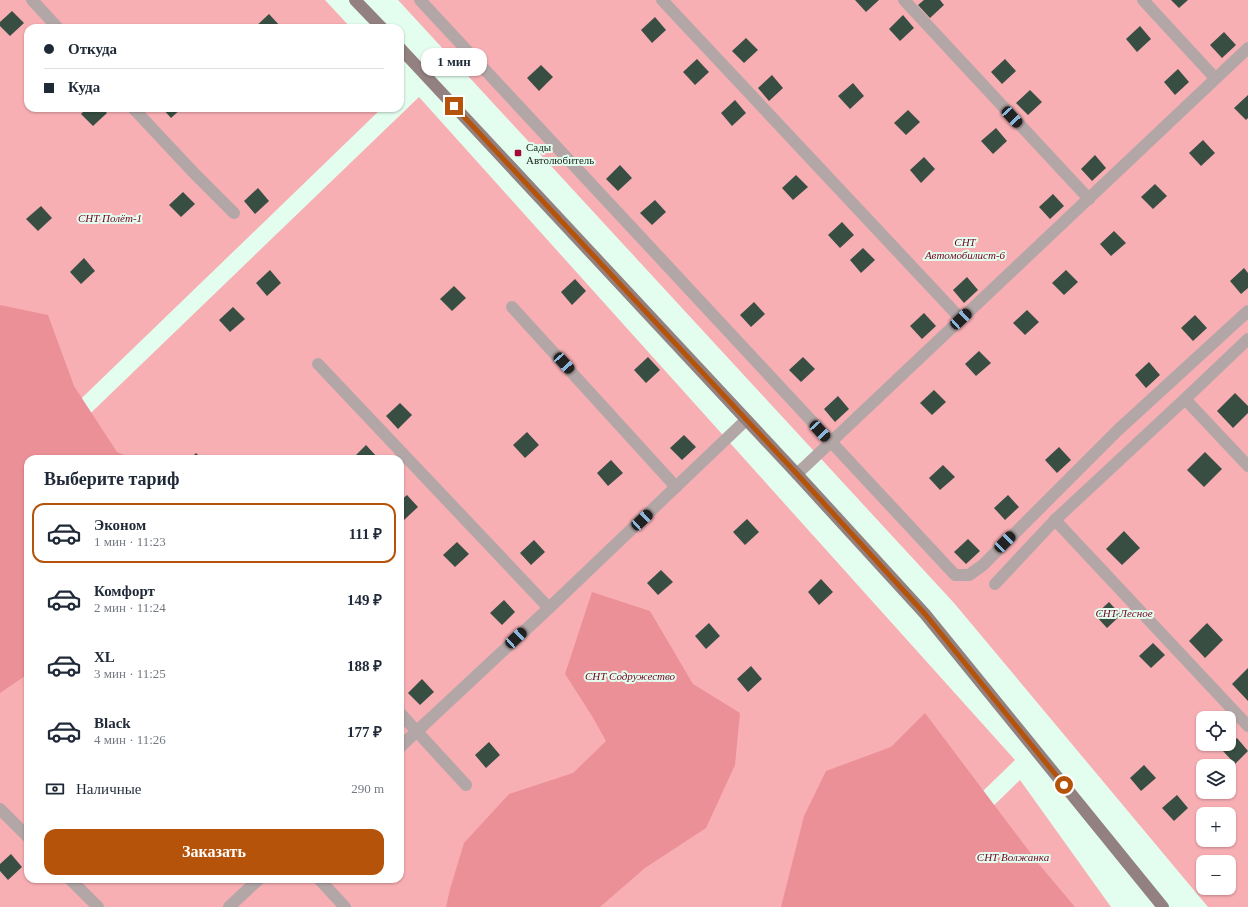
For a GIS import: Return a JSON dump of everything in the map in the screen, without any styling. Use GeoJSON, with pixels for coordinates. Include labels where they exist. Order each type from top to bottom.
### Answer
{"type":"FeatureCollection","features":[{"type":"Feature","properties":{"kind":"street"},"geometry":{"type":"LineString","coordinates":[[32,0],[54,24]]}},
{"type":"Feature","properties":{"kind":"street"},"geometry":{"type":"LineString","coordinates":[[355,0],[378,24]]}},
{"type":"Feature","properties":{"kind":"street"},"geometry":{"type":"LineString","coordinates":[[420,0],[955,575],[969,575],[983,564],[1118,430],[1248,311]]}},
{"type":"Feature","properties":{"kind":"street"},"geometry":{"type":"LineString","coordinates":[[662,0],[961,319]]}},
{"type":"Feature","properties":{"kind":"street"},"geometry":{"type":"LineString","coordinates":[[904,0],[1089,199]]}},
{"type":"Feature","properties":{"kind":"street"},"geometry":{"type":"LineString","coordinates":[[1143,0],[1215,78]]}},
{"type":"Feature","properties":{"kind":"street"},"geometry":{"type":"LineString","coordinates":[[797,474],[1248,48]]}},
{"type":"Feature","properties":{"kind":"street"},"geometry":{"type":"LineString","coordinates":[[404,52],[797,474],[925,614],[1162,907]]}},
{"type":"Feature","properties":{"kind":"street"},"geometry":{"type":"LineString","coordinates":[[137,112],[234,213]]}},
{"type":"Feature","properties":{"kind":"street"},"geometry":{"type":"LineString","coordinates":[[512,306],[676,487]]}},
{"type":"Feature","properties":{"kind":"street"},"geometry":{"type":"LineString","coordinates":[[995,584],[1055,520],[1185,400],[1248,339]]}},
{"type":"Feature","properties":{"kind":"street"},"geometry":{"type":"LineString","coordinates":[[318,364],[549,608]]}},
{"type":"Feature","properties":{"kind":"street"},"geometry":{"type":"LineString","coordinates":[[1185,400],[1248,466]]}},
{"type":"Feature","properties":{"kind":"street"},"geometry":{"type":"LineString","coordinates":[[404,743],[549,608],[746,420]]}},
{"type":"Feature","properties":{"kind":"street"},"geometry":{"type":"LineString","coordinates":[[1055,520],[1248,726]]}},
{"type":"Feature","properties":{"kind":"street"},"geometry":{"type":"LineString","coordinates":[[404,717],[466,785]]}},
{"type":"Feature","properties":{"kind":"street"},"geometry":{"type":"LineString","coordinates":[[0,809],[24,833]]}},
{"type":"Feature","properties":{"kind":"street"},"geometry":{"type":"LineString","coordinates":[[74,883],[98,907]]}},
{"type":"Feature","properties":{"kind":"street"},"geometry":{"type":"LineString","coordinates":[[229,907],[255,883]]}},
{"type":"Feature","properties":{"kind":"street"},"geometry":{"type":"LineString","coordinates":[[323,883],[345,907]]}},
{"type":"Feature","properties":{"kind":"green space","name":"СНТ Полёт-1"},"geometry":{"type":"Polygon","coordinates":[[[0,0],[325,0],[347,24],[24,24],[24,112],[378,112],[0,477],[0,0]]]}},
{"type":"Feature","properties":{"kind":"green space","name":"СНТ Автомобилист-6"},"geometry":{"type":"Polygon","coordinates":[[[398,0],[1248,0],[1248,907],[1208,907],[1198,895],[1236,895],[1236,855],[1196,855],[1196,893],[954,603],[398,0]]]}},
{"type":"Feature","properties":{"kind":"green space","name":"СНТ Содружество"},"geometry":{"type":"Polygon","coordinates":[[[419,97],[1015,760],[863,907],[0,907],[0,500],[24,477],[24,883],[404,883],[404,455],[47,455],[419,97]]]}},
{"type":"Feature","properties":{"kind":"green space"},"geometry":{"type":"Polygon","coordinates":[[[0,305],[48,315],[74,386],[117,452],[124,455],[24,455],[24,677],[0,693],[0,305]]]}},
{"type":"Feature","properties":{"kind":"green space"},"geometry":{"type":"Polygon","coordinates":[[[592,592],[650,611],[693,684],[740,713],[735,765],[706,828],[645,868],[600,907],[446,907],[464,843],[509,794],[573,773],[606,741],[565,674],[592,592]]]}},
{"type":"Feature","properties":{"kind":"green space"},"geometry":{"type":"Polygon","coordinates":[[[925,713],[1038,863],[1075,907],[781,907],[804,816],[826,771],[891,747],[925,713]]]}},
{"type":"Feature","properties":{"kind":"green space","name":"СНТ Волжанка"},"geometry":{"type":"Polygon","coordinates":[[[1020,780],[1111,907],[889,907],[1020,780]]]}},
{"type":"Feature","properties":{"kind":"building"},"geometry":{"type":"Polygon","coordinates":[[[855,0],[879,0],[866,12],[855,0]]]}},
{"type":"Feature","properties":{"kind":"building"},"geometry":{"type":"Polygon","coordinates":[[[924,0],[940,0],[944,5],[930,18],[918,5],[924,0]]]}},
{"type":"Feature","properties":{"kind":"building"},"geometry":{"type":"Polygon","coordinates":[[[1171,0],[1188,0],[1179,8],[1171,0]]]}},
{"type":"Feature","properties":{"kind":"building"},"geometry":{"type":"Polygon","coordinates":[[[12,11],[24,23],[10,36],[0,26],[0,22],[12,11]]]}},
{"type":"Feature","properties":{"kind":"building"},"geometry":{"type":"Polygon","coordinates":[[[269,14],[278,24],[258,24],[269,14]]]}},
{"type":"Feature","properties":{"kind":"building"},"geometry":{"type":"Polygon","coordinates":[[[903,15],[914,28],[900,41],[889,29],[903,15]]]}},
{"type":"Feature","properties":{"kind":"building"},"geometry":{"type":"Polygon","coordinates":[[[655,17],[666,30],[652,43],[641,30],[655,17]]]}},
{"type":"Feature","properties":{"kind":"building"},"geometry":{"type":"Polygon","coordinates":[[[1140,26],[1151,39],[1137,52],[1126,39],[1140,26]]]}},
{"type":"Feature","properties":{"kind":"building"},"geometry":{"type":"Polygon","coordinates":[[[1224,32],[1236,45],[1222,58],[1210,45],[1224,32]]]}},
{"type":"Feature","properties":{"kind":"building"},"geometry":{"type":"Polygon","coordinates":[[[746,38],[758,50],[744,63],[732,51],[746,38]]]}},
{"type":"Feature","properties":{"kind":"building"},"geometry":{"type":"Polygon","coordinates":[[[697,59],[709,72],[695,85],[683,72],[697,59]]]}},
{"type":"Feature","properties":{"kind":"building"},"geometry":{"type":"Polygon","coordinates":[[[1005,59],[1016,71],[1002,84],[991,72],[1005,59]]]}},
{"type":"Feature","properties":{"kind":"building"},"geometry":{"type":"Polygon","coordinates":[[[541,65],[553,77],[539,91],[527,78],[541,65]]]}},
{"type":"Feature","properties":{"kind":"building"},"geometry":{"type":"Polygon","coordinates":[[[1178,69],[1189,82],[1175,95],[1164,82],[1178,69]]]}},
{"type":"Feature","properties":{"kind":"building"},"geometry":{"type":"Polygon","coordinates":[[[772,75],[783,88],[769,101],[758,88],[772,75]]]}},
{"type":"Feature","properties":{"kind":"building"},"geometry":{"type":"Polygon","coordinates":[[[853,83],[864,96],[850,109],[838,96],[853,83]]]}},
{"type":"Feature","properties":{"kind":"building"},"geometry":{"type":"Polygon","coordinates":[[[1030,90],[1042,102],[1028,115],[1016,103],[1030,90]]]}},
{"type":"Feature","properties":{"kind":"building"},"geometry":{"type":"Polygon","coordinates":[[[1248,95],[1248,118],[1246,120],[1234,108],[1248,95]]]}},
{"type":"Feature","properties":{"kind":"building"},"geometry":{"type":"Polygon","coordinates":[[[735,100],[746,113],[732,126],[721,113],[735,100]]]}},
{"type":"Feature","properties":{"kind":"building"},"geometry":{"type":"Polygon","coordinates":[[[908,110],[920,122],[906,135],[894,123],[908,110]]]}},
{"type":"Feature","properties":{"kind":"building"},"geometry":{"type":"Polygon","coordinates":[[[83,112],[107,113],[93,126],[81,114],[83,112]]]}},
{"type":"Feature","properties":{"kind":"building"},"geometry":{"type":"Polygon","coordinates":[[[166,112],[178,112],[171,118],[166,112]]]}},
{"type":"Feature","properties":{"kind":"building"},"geometry":{"type":"Polygon","coordinates":[[[996,128],[1007,141],[993,154],[981,141],[996,128]]]}},
{"type":"Feature","properties":{"kind":"building"},"geometry":{"type":"Polygon","coordinates":[[[1203,140],[1215,153],[1201,166],[1189,153],[1203,140]]]}},
{"type":"Feature","properties":{"kind":"building"},"geometry":{"type":"Polygon","coordinates":[[[1095,155],[1106,168],[1092,181],[1081,169],[1095,155]]]}},
{"type":"Feature","properties":{"kind":"building"},"geometry":{"type":"Polygon","coordinates":[[[924,157],[935,169],[921,183],[910,170],[924,157]]]}},
{"type":"Feature","properties":{"kind":"building"},"geometry":{"type":"Polygon","coordinates":[[[620,165],[632,178],[618,191],[606,179],[620,165]]]}},
{"type":"Feature","properties":{"kind":"building"},"geometry":{"type":"Polygon","coordinates":[[[796,175],[808,187],[793,200],[782,188],[796,175]]]}},
{"type":"Feature","properties":{"kind":"building"},"geometry":{"type":"Polygon","coordinates":[[[1155,184],[1167,196],[1153,209],[1141,197],[1155,184]]]}},
{"type":"Feature","properties":{"kind":"building"},"geometry":{"type":"Polygon","coordinates":[[[258,188],[269,201],[255,214],[244,201],[258,188]]]}},
{"type":"Feature","properties":{"kind":"building"},"geometry":{"type":"Polygon","coordinates":[[[183,192],[195,204],[181,217],[169,205],[183,192]]]}},
{"type":"Feature","properties":{"kind":"building"},"geometry":{"type":"Polygon","coordinates":[[[1053,194],[1064,206],[1050,219],[1039,207],[1053,194]]]}},
{"type":"Feature","properties":{"kind":"building"},"geometry":{"type":"Polygon","coordinates":[[[655,200],[666,212],[652,225],[640,213],[655,200]]]}},
{"type":"Feature","properties":{"kind":"building"},"geometry":{"type":"Polygon","coordinates":[[[41,206],[52,218],[38,231],[26,219],[41,206]]]}},
{"type":"Feature","properties":{"kind":"building"},"geometry":{"type":"Polygon","coordinates":[[[842,222],[854,235],[840,248],[828,235],[842,222]]]}},
{"type":"Feature","properties":{"kind":"building"},"geometry":{"type":"Polygon","coordinates":[[[1114,231],[1126,243],[1111,256],[1100,244],[1114,231]]]}},
{"type":"Feature","properties":{"kind":"building"},"geometry":{"type":"Polygon","coordinates":[[[863,248],[875,260],[861,273],[850,260],[863,248]]]}},
{"type":"Feature","properties":{"kind":"building"},"geometry":{"type":"Polygon","coordinates":[[[84,258],[95,271],[81,284],[70,272],[84,258]]]}},
{"type":"Feature","properties":{"kind":"building"},"geometry":{"type":"Polygon","coordinates":[[[1244,268],[1248,273],[1248,288],[1241,294],[1230,281],[1244,268]]]}},
{"type":"Feature","properties":{"kind":"building"},"geometry":{"type":"Polygon","coordinates":[[[270,270],[281,283],[267,296],[256,283],[270,270]]]}},
{"type":"Feature","properties":{"kind":"building"},"geometry":{"type":"Polygon","coordinates":[[[1066,270],[1078,282],[1064,295],[1052,283],[1066,270]]]}},
{"type":"Feature","properties":{"kind":"building"},"geometry":{"type":"Polygon","coordinates":[[[967,277],[978,290],[964,303],[953,290],[967,277]]]}},
{"type":"Feature","properties":{"kind":"building"},"geometry":{"type":"Polygon","coordinates":[[[575,279],[586,291],[572,305],[561,292],[575,279]]]}},
{"type":"Feature","properties":{"kind":"building"},"geometry":{"type":"Polygon","coordinates":[[[454,286],[466,298],[452,311],[440,299],[454,286]]]}},
{"type":"Feature","properties":{"kind":"building"},"geometry":{"type":"Polygon","coordinates":[[[754,302],[765,314],[751,327],[740,315],[754,302]]]}},
{"type":"Feature","properties":{"kind":"building"},"geometry":{"type":"Polygon","coordinates":[[[233,307],[245,319],[230,332],[219,320],[233,307]]]}},
{"type":"Feature","properties":{"kind":"building"},"geometry":{"type":"Polygon","coordinates":[[[1027,310],[1039,322],[1025,335],[1013,323],[1027,310]]]}},
{"type":"Feature","properties":{"kind":"building"},"geometry":{"type":"Polygon","coordinates":[[[924,313],[936,326],[922,339],[910,326],[924,313]]]}},
{"type":"Feature","properties":{"kind":"building"},"geometry":{"type":"Polygon","coordinates":[[[1195,315],[1207,328],[1193,341],[1181,328],[1195,315]]]}},
{"type":"Feature","properties":{"kind":"building"},"geometry":{"type":"Polygon","coordinates":[[[979,351],[991,363],[976,376],[965,364],[979,351]]]}},
{"type":"Feature","properties":{"kind":"building"},"geometry":{"type":"Polygon","coordinates":[[[648,357],[660,370],[646,383],[634,370],[648,357]]]}},
{"type":"Feature","properties":{"kind":"building"},"geometry":{"type":"Polygon","coordinates":[[[803,357],[815,369],[801,382],[789,370],[803,357]]]}},
{"type":"Feature","properties":{"kind":"building"},"geometry":{"type":"Polygon","coordinates":[[[1149,362],[1160,375],[1146,388],[1135,375],[1149,362]]]}},
{"type":"Feature","properties":{"kind":"building"},"geometry":{"type":"Polygon","coordinates":[[[934,390],[946,402],[932,415],[920,403],[934,390]]]}},
{"type":"Feature","properties":{"kind":"building"},"geometry":{"type":"Polygon","coordinates":[[[1235,393],[1248,406],[1248,413],[1233,428],[1217,411],[1235,393]]]}},
{"type":"Feature","properties":{"kind":"building"},"geometry":{"type":"Polygon","coordinates":[[[838,396],[849,409],[835,422],[824,409],[838,396]]]}},
{"type":"Feature","properties":{"kind":"building"},"geometry":{"type":"Polygon","coordinates":[[[400,403],[412,415],[398,429],[386,416],[400,403]]]}},
{"type":"Feature","properties":{"kind":"building"},"geometry":{"type":"Polygon","coordinates":[[[527,432],[539,445],[525,458],[513,445],[527,432]]]}},
{"type":"Feature","properties":{"kind":"building"},"geometry":{"type":"Polygon","coordinates":[[[684,435],[696,447],[682,460],[670,448],[684,435]]]}},
{"type":"Feature","properties":{"kind":"building"},"geometry":{"type":"Polygon","coordinates":[[[366,445],[375,455],[356,455],[366,445]]]}},
{"type":"Feature","properties":{"kind":"building"},"geometry":{"type":"Polygon","coordinates":[[[1059,447],[1071,460],[1057,473],[1045,460],[1059,447]]]}},
{"type":"Feature","properties":{"kind":"building"},"geometry":{"type":"Polygon","coordinates":[[[1205,452],[1222,469],[1204,487],[1187,470],[1205,452]]]}},
{"type":"Feature","properties":{"kind":"building"},"geometry":{"type":"Polygon","coordinates":[[[611,460],[623,473],[608,486],[597,473],[611,460]]]}},
{"type":"Feature","properties":{"kind":"building"},"geometry":{"type":"Polygon","coordinates":[[[943,465],[955,477],[940,490],[929,478],[943,465]]]}},
{"type":"Feature","properties":{"kind":"building"},"geometry":{"type":"Polygon","coordinates":[[[407,495],[418,507],[404,520],[404,498],[407,495]]]}},
{"type":"Feature","properties":{"kind":"building"},"geometry":{"type":"Polygon","coordinates":[[[1008,495],[1019,507],[1005,520],[994,508],[1008,495]]]}},
{"type":"Feature","properties":{"kind":"building"},"geometry":{"type":"Polygon","coordinates":[[[747,519],[759,532],[745,545],[733,532],[747,519]]]}},
{"type":"Feature","properties":{"kind":"building"},"geometry":{"type":"Polygon","coordinates":[[[1124,531],[1140,548],[1122,565],[1106,549],[1124,531]]]}},
{"type":"Feature","properties":{"kind":"building"},"geometry":{"type":"Polygon","coordinates":[[[968,539],[980,551],[966,564],[954,552],[968,539]]]}},
{"type":"Feature","properties":{"kind":"building"},"geometry":{"type":"Polygon","coordinates":[[[534,540],[545,552],[531,565],[520,553],[534,540]]]}},
{"type":"Feature","properties":{"kind":"building"},"geometry":{"type":"Polygon","coordinates":[[[457,542],[469,554],[455,567],[443,555],[457,542]]]}},
{"type":"Feature","properties":{"kind":"building"},"geometry":{"type":"Polygon","coordinates":[[[661,570],[673,582],[658,595],[647,583],[661,570]]]}},
{"type":"Feature","properties":{"kind":"building"},"geometry":{"type":"Polygon","coordinates":[[[821,579],[833,592],[819,605],[808,592],[821,579]]]}},
{"type":"Feature","properties":{"kind":"building"},"geometry":{"type":"Polygon","coordinates":[[[504,600],[515,612],[502,625],[490,613],[504,600]]]}},
{"type":"Feature","properties":{"kind":"building"},"geometry":{"type":"Polygon","coordinates":[[[1109,602],[1121,615],[1107,628],[1095,615],[1109,602]]]}},
{"type":"Feature","properties":{"kind":"building"},"geometry":{"type":"Polygon","coordinates":[[[709,623],[720,636],[706,649],[695,636],[709,623]]]}},
{"type":"Feature","properties":{"kind":"building"},"geometry":{"type":"Polygon","coordinates":[[[1207,623],[1223,640],[1205,658],[1189,641],[1207,623]]]}},
{"type":"Feature","properties":{"kind":"building"},"geometry":{"type":"Polygon","coordinates":[[[1153,643],[1165,655],[1151,668],[1139,656],[1153,643]]]}},
{"type":"Feature","properties":{"kind":"building"},"geometry":{"type":"Polygon","coordinates":[[[751,666],[762,679],[748,692],[737,679],[751,666]]]}},
{"type":"Feature","properties":{"kind":"building"},"geometry":{"type":"Polygon","coordinates":[[[1248,668],[1248,701],[1232,684],[1248,668]]]}},
{"type":"Feature","properties":{"kind":"building"},"geometry":{"type":"Polygon","coordinates":[[[422,679],[434,692],[420,705],[408,693],[422,679]]]}},
{"type":"Feature","properties":{"kind":"building"},"geometry":{"type":"Polygon","coordinates":[[[1237,738],[1248,751],[1236,763],[1236,759],[1230,759],[1223,751],[1236,751],[1237,738]]]}},
{"type":"Feature","properties":{"kind":"building"},"geometry":{"type":"Polygon","coordinates":[[[489,742],[500,755],[486,768],[475,755],[489,742]]]}},
{"type":"Feature","properties":{"kind":"building"},"geometry":{"type":"Polygon","coordinates":[[[1144,765],[1156,778],[1141,791],[1130,778],[1144,765]]]}},
{"type":"Feature","properties":{"kind":"building"},"geometry":{"type":"Polygon","coordinates":[[[1177,795],[1188,808],[1174,821],[1162,808],[1177,795]]]}},
{"type":"Feature","properties":{"kind":"building"},"geometry":{"type":"Polygon","coordinates":[[[11,854],[22,867],[8,880],[0,871],[0,864],[11,854]]]}},
{"type":"Feature","properties":{"kind":"place","name":"Сады Автолюбитель"},"geometry":{"type":"Point","coordinates":[518,153]}},
{"type":"Feature","properties":{"kind":"route"},"geometry":{"type":"LineString","coordinates":[[454,106],[797,474],[925,614],[1064,785]]}},
{"type":"Feature","properties":{"kind":"park label","name":"СНТ Лесное"},"geometry":{"type":"Point","coordinates":[1124,613]}}]}
